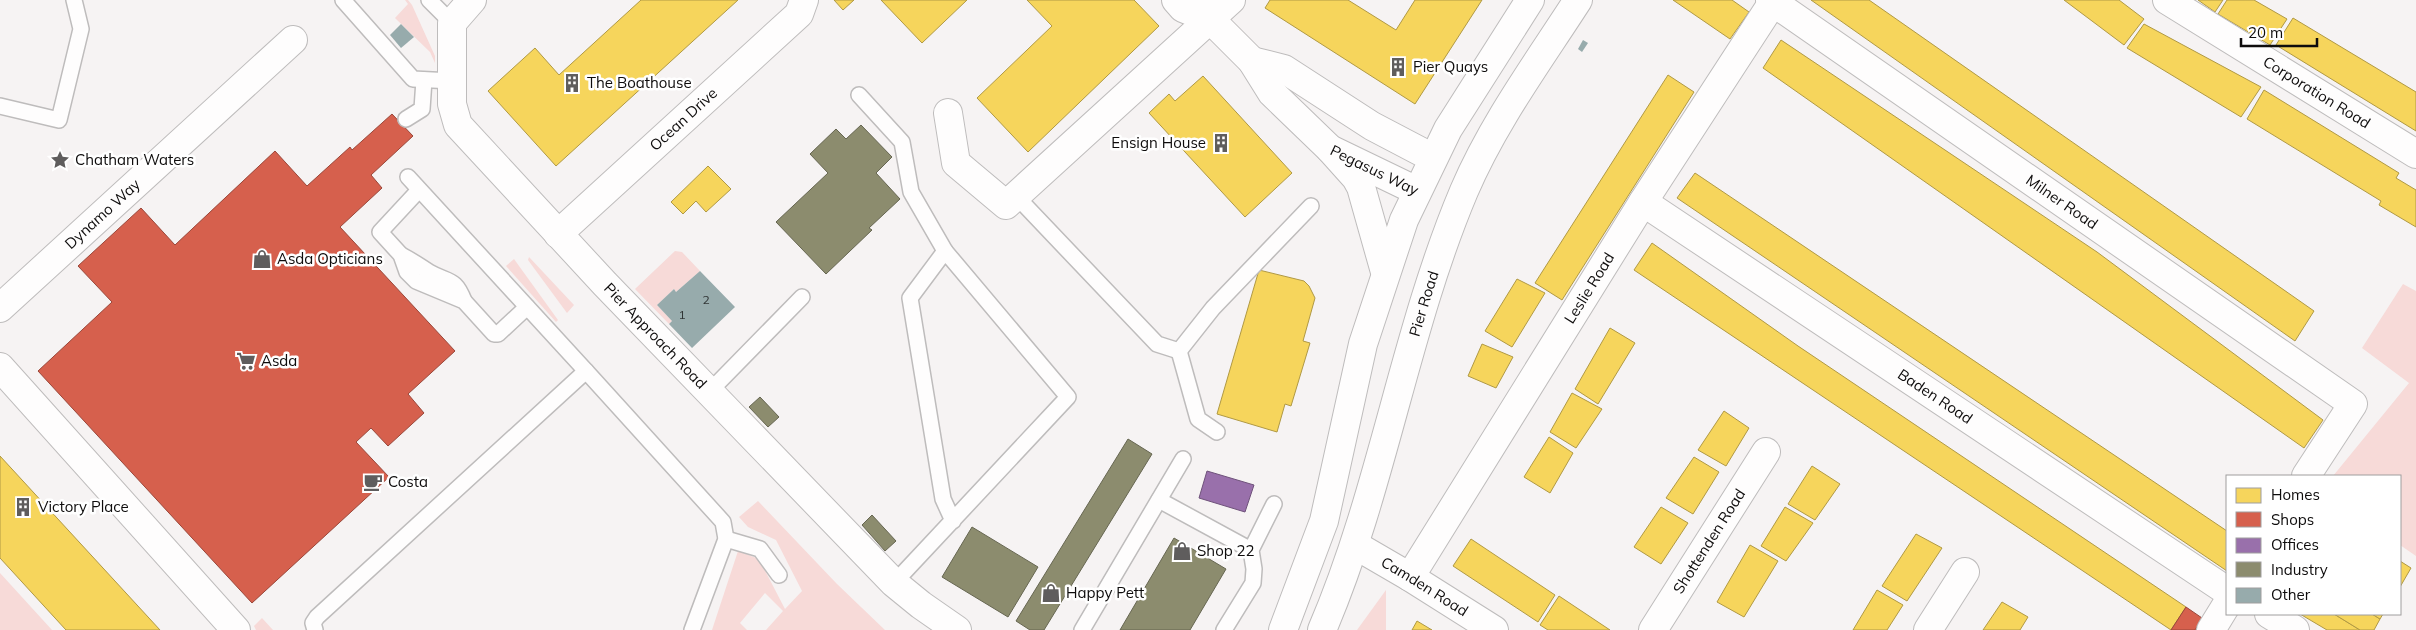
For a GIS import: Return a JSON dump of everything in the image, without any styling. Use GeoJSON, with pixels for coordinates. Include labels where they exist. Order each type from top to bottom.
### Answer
{"type":"FeatureCollection","features":[{"type":"Feature","properties":{"kind":"street"},"geometry":{"type":"LineString","coordinates":[[452,23],[472,0]]}},
{"type":"Feature","properties":{"kind":"street","name":"Ocean Drive"},"geometry":{"type":"LineString","coordinates":[[558,234],[799,14],[804,0]]}},
{"type":"Feature","properties":{"kind":"street","name":"Pegasus Way"},"geometry":{"type":"LineString","coordinates":[[1176,0],[1183,8],[1205,10],[1252,61],[1272,92],[1330,149],[1417,191],[1464,192]]}},
{"type":"Feature","properties":{"kind":"street"},"geometry":{"type":"LineString","coordinates":[[948,112],[956,163],[1006,205],[1205,10],[1231,0]]}},
{"type":"Feature","properties":{"kind":"street"},"geometry":{"type":"LineString","coordinates":[[1283,630],[1324,521],[1361,352],[1385,272],[1417,191],[1433,158],[1480,77],[1530,0]]}},
{"type":"Feature","properties":{"kind":"street","name":"Pier Road"},"geometry":{"type":"LineString","coordinates":[[1322,630],[1354,545],[1418,319],[1464,192],[1487,141],[1578,0]]}},
{"type":"Feature","properties":{"kind":"street","name":"Corporation Road"},"geometry":{"type":"LineString","coordinates":[[2167,0],[2416,154]]}},
{"type":"Feature","properties":{"kind":"street","name":"Leslie Road"},"geometry":{"type":"LineString","coordinates":[[1410,577],[1643,202],[1772,1]]}},
{"type":"Feature","properties":{"kind":"street","name":"Milner Road"},"geometry":{"type":"LineString","coordinates":[[1772,1],[2353,404],[2307,475]]}},
{"type":"Feature","properties":{"kind":"street","name":"Pier Approach Road"},"geometry":{"type":"LineString","coordinates":[[452,23],[452,109],[457,124],[558,234],[894,583],[920,605],[958,630]]}},
{"type":"Feature","properties":{"kind":"street","name":"Dynamo Way"},"geometry":{"type":"LineString","coordinates":[[0,308],[294,40]]}},
{"type":"Feature","properties":{"kind":"street"},"geometry":{"type":"LineString","coordinates":[[1252,61],[1284,69],[1372,126],[1433,158],[1464,192]]}},
{"type":"Feature","properties":{"kind":"street"},"geometry":{"type":"LineString","coordinates":[[1330,149],[1356,178],[1361,187],[1385,272]]}},
{"type":"Feature","properties":{"kind":"street","name":"Baden Road"},"geometry":{"type":"LineString","coordinates":[[1643,202],[2226,590]]}},
{"type":"Feature","properties":{"kind":"street"},"geometry":{"type":"LineString","coordinates":[[0,367],[236,630]]}},
{"type":"Feature","properties":{"kind":"street","name":"Shottenden Road"},"geometry":{"type":"LineString","coordinates":[[1653,630],[1766,452]]}},
{"type":"Feature","properties":{"kind":"street","name":"Camden Road"},"geometry":{"type":"LineString","coordinates":[[1354,545],[1410,577],[1494,630]]}},
{"type":"Feature","properties":{"kind":"street"},"geometry":{"type":"LineString","coordinates":[[1928,630],[1965,572]]}},
{"type":"Feature","properties":{"kind":"street"},"geometry":{"type":"LineString","coordinates":[[2210,630],[2226,606]]}},
{"type":"Feature","properties":{"kind":"street"},"geometry":{"type":"LineString","coordinates":[[2271,615],[2295,630]]}},
{"type":"Feature","properties":{"kind":"lane"},"geometry":{"type":"LineString","coordinates":[[0,106],[59,120],[81,29],[74,0]]}},
{"type":"Feature","properties":{"kind":"lane"},"geometry":{"type":"LineString","coordinates":[[343,0],[413,79],[452,81]]}},
{"type":"Feature","properties":{"kind":"lane"},"geometry":{"type":"LineString","coordinates":[[429,0],[452,23]]}},
{"type":"Feature","properties":{"kind":"lane"},"geometry":{"type":"LineString","coordinates":[[406,119],[422,109],[424,80]]}},
{"type":"Feature","properties":{"kind":"lane"},"geometry":{"type":"LineString","coordinates":[[859,95],[902,142],[911,192],[945,251],[1068,397],[894,583]]}},
{"type":"Feature","properties":{"kind":"lane"},"geometry":{"type":"LineString","coordinates":[[408,177],[723,522],[726,539],[692,630]]}},
{"type":"Feature","properties":{"kind":"lane"},"geometry":{"type":"LineString","coordinates":[[419,190],[380,232],[401,255],[407,272],[416,280],[464,301],[494,334],[498,334],[527,308]]}},
{"type":"Feature","properties":{"kind":"lane"},"geometry":{"type":"LineString","coordinates":[[1016,196],[1157,344],[1179,351]]}},
{"type":"Feature","properties":{"kind":"lane"},"geometry":{"type":"LineString","coordinates":[[1179,351],[1213,308],[1311,206]]}},
{"type":"Feature","properties":{"kind":"lane"},"geometry":{"type":"LineString","coordinates":[[945,251],[910,298],[943,499],[953,521]]}},
{"type":"Feature","properties":{"kind":"lane"},"geometry":{"type":"LineString","coordinates":[[710,392],[802,297]]}},
{"type":"Feature","properties":{"kind":"lane"},"geometry":{"type":"LineString","coordinates":[[1179,351],[1198,419],[1217,432]]}},
{"type":"Feature","properties":{"kind":"lane"},"geometry":{"type":"LineString","coordinates":[[315,630],[313,623],[317,617],[586,371]]}},
{"type":"Feature","properties":{"kind":"lane"},"geometry":{"type":"LineString","coordinates":[[1082,630],[1183,459]]}},
{"type":"Feature","properties":{"kind":"lane"},"geometry":{"type":"LineString","coordinates":[[1159,500],[1251,550]]}},
{"type":"Feature","properties":{"kind":"lane"},"geometry":{"type":"LineString","coordinates":[[1224,630],[1253,583],[1254,569],[1251,550],[1274,504]]}},
{"type":"Feature","properties":{"kind":"lane"},"geometry":{"type":"LineString","coordinates":[[726,539],[760,549],[779,575]]}},
{"type":"Feature","properties":{"kind":"shaded area"},"geometry":{"type":"Polygon","coordinates":[[[405,0],[408,0],[412,5],[435,56],[435,63],[430,52],[395,18],[408,4],[405,0]]]}},
{"type":"Feature","properties":{"kind":"shaded area"},"geometry":{"type":"Polygon","coordinates":[[[675,251],[682,252],[700,271],[676,292],[674,289],[657,305],[672,321],[669,324],[635,289],[675,251]]]}},
{"type":"Feature","properties":{"kind":"shaded area"},"geometry":{"type":"Polygon","coordinates":[[[529,257],[574,305],[567,313],[528,260],[529,257]]]}},
{"type":"Feature","properties":{"kind":"shaded area"},"geometry":{"type":"Polygon","coordinates":[[[514,259],[558,320],[556,322],[506,266],[514,259]]]}},
{"type":"Feature","properties":{"kind":"shaded area"},"geometry":{"type":"Polygon","coordinates":[[[2403,284],[2416,291],[2416,556],[2401,546],[2401,475],[2334,475],[2409,383],[2362,348],[2403,284]]]}},
{"type":"Feature","properties":{"kind":"shaded area"},"geometry":{"type":"Polygon","coordinates":[[[758,501],[837,584],[885,630],[766,630],[783,611],[765,593],[740,623],[747,630],[712,630],[738,551],[759,559],[785,609],[802,591],[776,540],[748,527],[739,517],[758,501]]]}},
{"type":"Feature","properties":{"kind":"shaded area"},"geometry":{"type":"Polygon","coordinates":[[[0,573],[52,630],[0,630],[0,573]]]}},
{"type":"Feature","properties":{"kind":"shaded area"},"geometry":{"type":"Polygon","coordinates":[[[1386,590],[1386,630],[1357,630],[1386,590]]]}},
{"type":"Feature","properties":{"kind":"shaded area"},"geometry":{"type":"Polygon","coordinates":[[[262,618],[273,630],[256,630],[254,626],[262,618]]]}},
{"type":"Feature","properties":{"kind":"building: Homes","name":"The Boathouse"},"geometry":{"type":"Polygon","coordinates":[[[641,0],[738,0],[556,166],[488,91],[535,48],[559,75],[641,0]]]}},
{"type":"Feature","properties":{"kind":"building: Homes"},"geometry":{"type":"Polygon","coordinates":[[[834,0],[854,0],[843,10],[834,0]]]}},
{"type":"Feature","properties":{"kind":"building: Homes"},"geometry":{"type":"Polygon","coordinates":[[[881,0],[967,0],[922,43],[881,0]]]}},
{"type":"Feature","properties":{"kind":"building: Homes"},"geometry":{"type":"Polygon","coordinates":[[[1027,0],[1134,0],[1159,26],[1028,152],[977,98],[1052,26],[1027,0]]]}},
{"type":"Feature","properties":{"kind":"building: Homes","name":"Pier Quays"},"geometry":{"type":"Polygon","coordinates":[[[1270,0],[1348,0],[1396,30],[1415,0],[1482,0],[1415,104],[1265,8],[1270,0]]]}},
{"type":"Feature","properties":{"kind":"building: Homes"},"geometry":{"type":"Polygon","coordinates":[[[1673,0],[1732,0],[1749,12],[1730,39],[1673,0]]]}},
{"type":"Feature","properties":{"kind":"building: Homes"},"geometry":{"type":"Polygon","coordinates":[[[1811,0],[1869,0],[2314,311],[2295,341],[1811,0]]]}},
{"type":"Feature","properties":{"kind":"building: Homes"},"geometry":{"type":"Polygon","coordinates":[[[2064,0],[2119,0],[2144,19],[2124,45],[2064,0]]]}},
{"type":"Feature","properties":{"kind":"building: Homes"},"geometry":{"type":"Polygon","coordinates":[[[2198,0],[2223,0],[2215,12],[2198,0]]]}},
{"type":"Feature","properties":{"kind":"building: Homes"},"geometry":{"type":"Polygon","coordinates":[[[2227,0],[2254,0],[2287,19],[2270,45],[2218,14],[2227,0]]]}},
{"type":"Feature","properties":{"kind":"building: Homes"},"geometry":{"type":"Polygon","coordinates":[[[2293,18],[2416,92],[2416,131],[2276,45],[2293,18]]]}},
{"type":"Feature","properties":{"kind":"building: Homes"},"geometry":{"type":"Polygon","coordinates":[[[2144,24],[2261,87],[2241,117],[2127,48],[2144,24]]]}},
{"type":"Feature","properties":{"kind":"building: Homes"},"geometry":{"type":"Polygon","coordinates":[[[1781,40],[2097,252],[2323,420],[2304,448],[1763,68],[1781,40]]]}},
{"type":"Feature","properties":{"kind":"building: Homes"},"geometry":{"type":"Polygon","coordinates":[[[1668,75],[1694,92],[1562,300],[1535,283],[1668,75]]]}},
{"type":"Feature","properties":{"kind":"building: Homes","name":"Ensign House"},"geometry":{"type":"Polygon","coordinates":[[[1203,76],[1292,173],[1245,217],[1149,113],[1169,94],[1175,101],[1203,76]]]}},
{"type":"Feature","properties":{"kind":"building: Homes"},"geometry":{"type":"Polygon","coordinates":[[[2264,90],[2399,173],[2396,178],[2416,190],[2416,227],[2379,205],[2381,201],[2247,119],[2264,90]]]}},
{"type":"Feature","properties":{"kind":"building: Homes"},"geometry":{"type":"Polygon","coordinates":[[[708,166],[731,189],[706,212],[696,201],[683,214],[671,202],[708,166]]]}},
{"type":"Feature","properties":{"kind":"building: Homes"},"geometry":{"type":"Polygon","coordinates":[[[1695,173],[2226,530],[2226,570],[1677,198],[1695,173]]]}},
{"type":"Feature","properties":{"kind":"building: Homes"},"geometry":{"type":"Polygon","coordinates":[[[1652,243],[1798,346],[2186,607],[2171,630],[1634,270],[1652,243]]]}},
{"type":"Feature","properties":{"kind":"building: Homes"},"geometry":{"type":"Polygon","coordinates":[[[1259,270],[1304,281],[1315,298],[1303,341],[1310,343],[1291,406],[1285,404],[1277,432],[1217,414],[1259,270]]]}},
{"type":"Feature","properties":{"kind":"building: Homes"},"geometry":{"type":"Polygon","coordinates":[[[1517,279],[1545,293],[1512,347],[1485,331],[1517,279]]]}},
{"type":"Feature","properties":{"kind":"building: Homes"},"geometry":{"type":"Polygon","coordinates":[[[1610,328],[1635,343],[1598,404],[1575,389],[1610,328]]]}},
{"type":"Feature","properties":{"kind":"building: Homes"},"geometry":{"type":"Polygon","coordinates":[[[1482,344],[1513,357],[1496,388],[1468,376],[1482,344]]]}},
{"type":"Feature","properties":{"kind":"building: Homes"},"geometry":{"type":"Polygon","coordinates":[[[1572,393],[1602,409],[1576,448],[1550,432],[1572,393]]]}},
{"type":"Feature","properties":{"kind":"building: Homes"},"geometry":{"type":"Polygon","coordinates":[[[1724,411],[1749,428],[1726,466],[1698,450],[1724,411]]]}},
{"type":"Feature","properties":{"kind":"building: Homes"},"geometry":{"type":"Polygon","coordinates":[[[1549,437],[1573,453],[1550,493],[1524,477],[1549,437]]]}},
{"type":"Feature","properties":{"kind":"building: Homes","name":"Victory Place"},"geometry":{"type":"Polygon","coordinates":[[[0,456],[160,630],[66,630],[0,558],[0,456]]]}},
{"type":"Feature","properties":{"kind":"building: Homes"},"geometry":{"type":"Polygon","coordinates":[[[1694,457],[1719,472],[1693,514],[1666,498],[1694,457]]]}},
{"type":"Feature","properties":{"kind":"building: Homes"},"geometry":{"type":"Polygon","coordinates":[[[1812,466],[1840,484],[1815,520],[1788,504],[1812,466]]]}},
{"type":"Feature","properties":{"kind":"building: Homes"},"geometry":{"type":"Polygon","coordinates":[[[1661,507],[1688,523],[1661,564],[1634,547],[1661,507]]]}},
{"type":"Feature","properties":{"kind":"building: Homes"},"geometry":{"type":"Polygon","coordinates":[[[1785,507],[1813,523],[1786,561],[1761,546],[1785,507]]]}},
{"type":"Feature","properties":{"kind":"building: Homes"},"geometry":{"type":"Polygon","coordinates":[[[1916,534],[1942,548],[1907,601],[1882,586],[1916,534]]]}},
{"type":"Feature","properties":{"kind":"building: Homes"},"geometry":{"type":"Polygon","coordinates":[[[1471,539],[1555,595],[1538,622],[1453,566],[1471,539]]]}},
{"type":"Feature","properties":{"kind":"building: Homes"},"geometry":{"type":"Polygon","coordinates":[[[1750,545],[1778,561],[1744,617],[1717,602],[1750,545]]]}},
{"type":"Feature","properties":{"kind":"building: Homes"},"geometry":{"type":"Polygon","coordinates":[[[2401,562],[2411,568],[2401,585],[2401,562]]]}},
{"type":"Feature","properties":{"kind":"building: Homes"},"geometry":{"type":"Polygon","coordinates":[[[1877,590],[1903,605],[1887,630],[1853,630],[1877,590]]]}},
{"type":"Feature","properties":{"kind":"building: Homes"},"geometry":{"type":"Polygon","coordinates":[[[1559,596],[1610,630],[1548,630],[1540,625],[1559,596]]]}},
{"type":"Feature","properties":{"kind":"building: Homes"},"geometry":{"type":"Polygon","coordinates":[[[2002,602],[2028,617],[2020,630],[1983,630],[2002,602]]]}},
{"type":"Feature","properties":{"kind":"building: Homes"},"geometry":{"type":"Polygon","coordinates":[[[2302,615],[2336,615],[2360,630],[2327,630],[2302,615]]]}},
{"type":"Feature","properties":{"kind":"building: Homes"},"geometry":{"type":"Polygon","coordinates":[[[2336,615],[2374,615],[2380,619],[2374,630],[2360,630],[2336,615]]]}},
{"type":"Feature","properties":{"kind":"building: Homes"},"geometry":{"type":"Polygon","coordinates":[[[2374,615],[2382,615],[2380,619],[2374,615]]]}},
{"type":"Feature","properties":{"kind":"building: Homes"},"geometry":{"type":"Polygon","coordinates":[[[1417,621],[1432,630],[1412,630],[1417,621]]]}},
{"type":"Feature","properties":{"kind":"building: Shops","name":"Asda"},"geometry":{"type":"Polygon","coordinates":[[[392,114],[413,136],[371,175],[382,188],[340,227],[455,351],[408,394],[424,413],[388,446],[371,428],[356,442],[389,477],[252,603],[38,371],[112,302],[78,266],[141,208],[175,245],[275,151],[307,186],[350,147],[352,150],[392,114]]]}},
{"type":"Feature","properties":{"kind":"building: Shops"},"geometry":{"type":"Polygon","coordinates":[[[2186,607],[2202,618],[2195,630],[2171,630],[2186,607]]]}},
{"type":"Feature","properties":{"kind":"building: Offices"},"geometry":{"type":"Polygon","coordinates":[[[1207,471],[1254,485],[1245,512],[1199,498],[1207,471]]]}},
{"type":"Feature","properties":{"kind":"building: Industry"},"geometry":{"type":"Polygon","coordinates":[[[861,125],[892,157],[876,173],[900,199],[869,228],[872,230],[826,274],[776,222],[828,173],[810,154],[836,129],[846,139],[861,125]]]}},
{"type":"Feature","properties":{"kind":"building: Industry"},"geometry":{"type":"Polygon","coordinates":[[[760,397],[779,417],[768,427],[749,407],[760,397]]]}},
{"type":"Feature","properties":{"kind":"building: Industry"},"geometry":{"type":"Polygon","coordinates":[[[1128,439],[1152,454],[1044,630],[1030,630],[1016,621],[1128,439]]]}},
{"type":"Feature","properties":{"kind":"building: Industry"},"geometry":{"type":"Polygon","coordinates":[[[872,515],[896,541],[885,551],[862,525],[872,515]]]}},
{"type":"Feature","properties":{"kind":"building: Industry"},"geometry":{"type":"Polygon","coordinates":[[[972,527],[1038,567],[1008,617],[942,577],[972,527]]]}},
{"type":"Feature","properties":{"kind":"building: Industry"},"geometry":{"type":"Polygon","coordinates":[[[1174,538],[1226,569],[1190,630],[1120,630],[1174,538]]]}},
{"type":"Feature","properties":{"kind":"building: Other"},"geometry":{"type":"Polygon","coordinates":[[[401,24],[414,37],[401,48],[390,35],[401,24]]]}},
{"type":"Feature","properties":{"kind":"building: Other"},"geometry":{"type":"Polygon","coordinates":[[[1583,40],[1588,43],[1582,52],[1578,49],[1583,40]]]}},
{"type":"Feature","properties":{"kind":"building: Other"},"geometry":{"type":"Polygon","coordinates":[[[700,271],[735,307],[692,348],[669,324],[672,321],[657,305],[674,289],[676,292],[700,271]]]}},
{"type":"Feature","properties":{"kind":"place","name":"Pier Quays"},"geometry":{"type":"Point","coordinates":[1398,67]}},
{"type":"Feature","properties":{"kind":"place","name":"The Boathouse"},"geometry":{"type":"Point","coordinates":[572,83]}},
{"type":"Feature","properties":{"kind":"place","name":"Ensign House"},"geometry":{"type":"Point","coordinates":[1221,143]}},
{"type":"Feature","properties":{"kind":"place","name":"Chatham Waters"},"geometry":{"type":"Point","coordinates":[60,160]}},
{"type":"Feature","properties":{"kind":"place","name":"Asda Opticians"},"geometry":{"type":"Point","coordinates":[262,259]}},
{"type":"Feature","properties":{"kind":"place","name":"Asda"},"geometry":{"type":"Point","coordinates":[246,361]}},
{"type":"Feature","properties":{"kind":"place","name":"Costa"},"geometry":{"type":"Point","coordinates":[373,482]}},
{"type":"Feature","properties":{"kind":"place","name":"Victory Place"},"geometry":{"type":"Point","coordinates":[23,507]}},
{"type":"Feature","properties":{"kind":"place","name":"Shop 22"},"geometry":{"type":"Point","coordinates":[1182,551]}},
{"type":"Feature","properties":{"kind":"place","name":"Happy Pett"},"geometry":{"type":"Point","coordinates":[1051,593]}}]}
